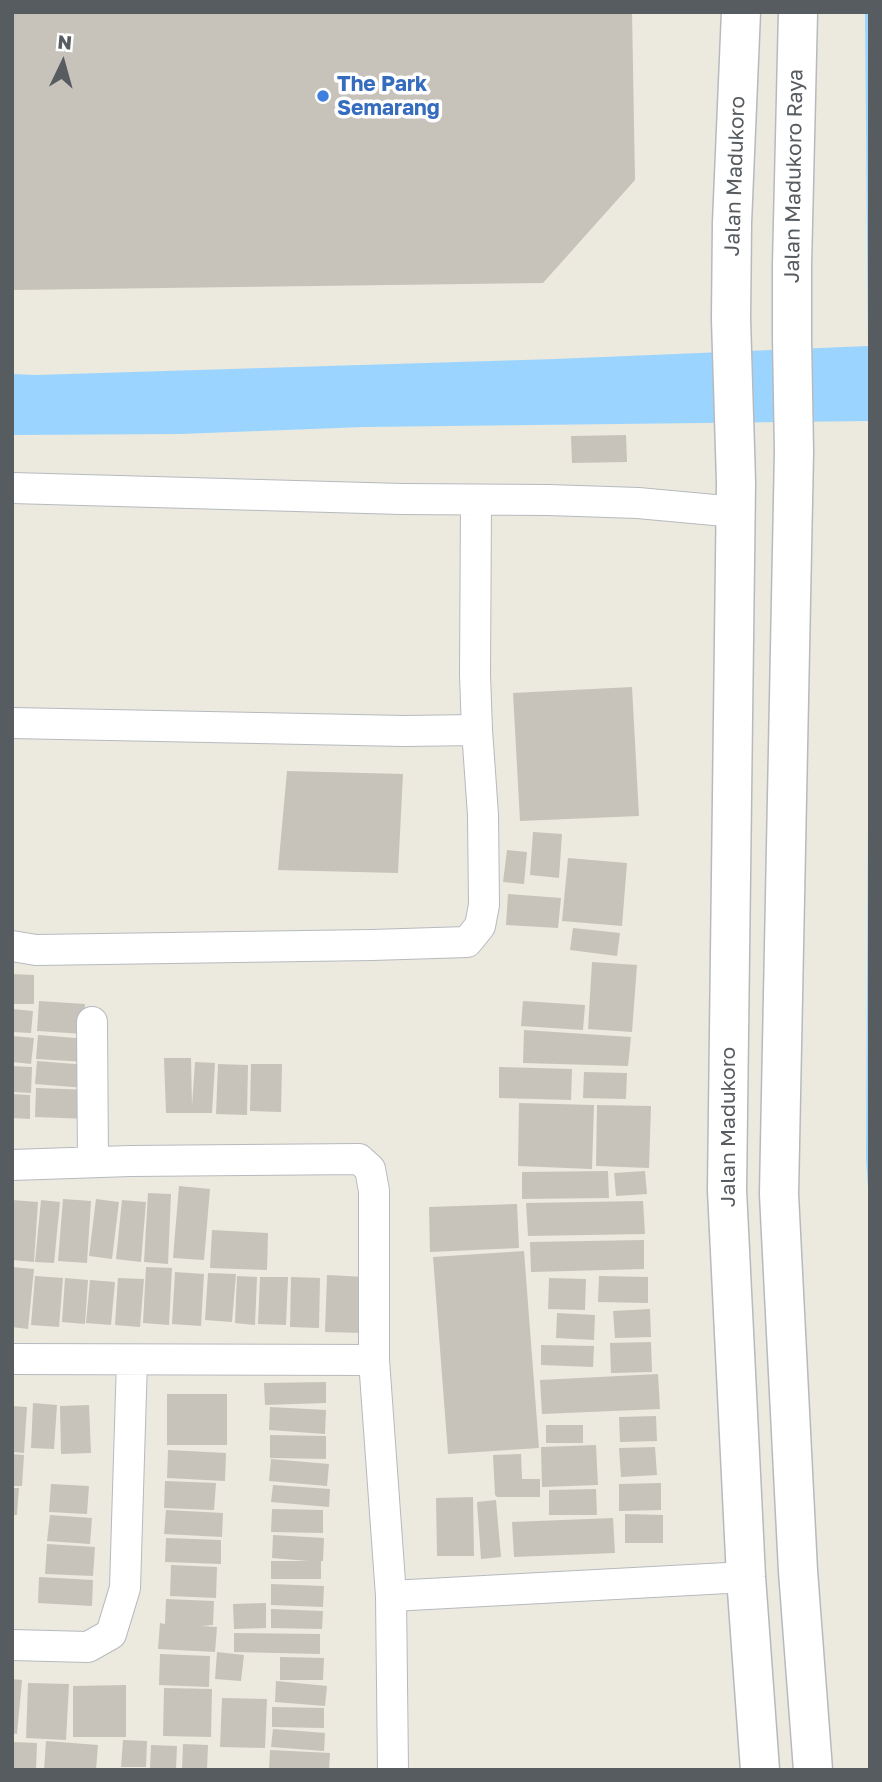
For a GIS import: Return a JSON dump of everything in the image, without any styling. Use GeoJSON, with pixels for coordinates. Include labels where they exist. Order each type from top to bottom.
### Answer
{"type":"FeatureCollection","features":[{"type":"Feature","properties":{"kind":"street","name":"Jalan Madukoro"},"geometry":{"type":"LineString","coordinates":[[741,12],[732,223],[736,484],[727,1190],[746,1577],[760,1770]]}},
{"type":"Feature","properties":{"kind":"street","name":"Jalan Madukoro Raya"},"geometry":{"type":"LineString","coordinates":[[798,12],[792,339],[794,467],[779,1194],[798,1571],[813,1770]]}},
{"type":"Feature","properties":{"kind":"street"},"geometry":{"type":"LineString","coordinates":[[12,488],[638,503],[736,484]]}},
{"type":"Feature","properties":{"kind":"street"},"geometry":{"type":"LineString","coordinates":[[12,946],[36,950],[467,942],[480,926],[484,905],[483,815],[475,675],[476,500]]}},
{"type":"Feature","properties":{"kind":"street"},"geometry":{"type":"LineString","coordinates":[[12,723],[477,730]]}},
{"type":"Feature","properties":{"kind":"street"},"geometry":{"type":"LineString","coordinates":[[92,1022],[93,1162]]}},
{"type":"Feature","properties":{"kind":"street"},"geometry":{"type":"LineString","coordinates":[[12,1165],[359,1159],[370,1169],[374,1191],[374,1360],[391,1596],[393,1770]]}},
{"type":"Feature","properties":{"kind":"street"},"geometry":{"type":"LineString","coordinates":[[12,1359],[374,1360]]}},
{"type":"Feature","properties":{"kind":"street"},"geometry":{"type":"LineString","coordinates":[[12,1645],[88,1647],[111,1634],[125,1588],[132,1360]]}},
{"type":"Feature","properties":{"kind":"street"},"geometry":{"type":"LineString","coordinates":[[391,1596],[746,1577]]}},
{"type":"Feature","properties":{"kind":"water"},"geometry":{"type":"Polygon","coordinates":[[[865,12],[870,12],[870,421],[364,427],[180,434],[12,435],[12,374],[555,359],[868,346],[865,12]]]}},
{"type":"Feature","properties":{"kind":"water"},"geometry":{"type":"Polygon","coordinates":[[[870,476],[870,1216],[866,1159],[870,476]]]}},
{"type":"Feature","properties":{"kind":"building","name":"The Park Semarang"},"geometry":{"type":"Polygon","coordinates":[[[12,12],[632,12],[635,180],[543,283],[12,290],[12,12]]]}},
{"type":"Feature","properties":{"kind":"building"},"geometry":{"type":"Polygon","coordinates":[[[626,435],[627,462],[572,463],[571,436],[626,435]]]}},
{"type":"Feature","properties":{"kind":"building"},"geometry":{"type":"Polygon","coordinates":[[[632,687],[639,816],[520,821],[513,693],[632,687]]]}},
{"type":"Feature","properties":{"kind":"building"},"geometry":{"type":"Polygon","coordinates":[[[287,771],[403,774],[398,873],[278,870],[287,771]]]}},
{"type":"Feature","properties":{"kind":"building"},"geometry":{"type":"Polygon","coordinates":[[[533,832],[562,834],[559,878],[530,875],[533,832]]]}},
{"type":"Feature","properties":{"kind":"building"},"geometry":{"type":"Polygon","coordinates":[[[507,850],[527,852],[524,884],[503,882],[507,850]]]}},
{"type":"Feature","properties":{"kind":"building"},"geometry":{"type":"Polygon","coordinates":[[[568,858],[627,863],[622,926],[562,921],[568,858]]]}},
{"type":"Feature","properties":{"kind":"building"},"geometry":{"type":"Polygon","coordinates":[[[508,894],[561,898],[558,928],[506,925],[508,894]]]}},
{"type":"Feature","properties":{"kind":"building"},"geometry":{"type":"Polygon","coordinates":[[[573,928],[620,933],[617,956],[570,950],[573,928]]]}},
{"type":"Feature","properties":{"kind":"building"},"geometry":{"type":"Polygon","coordinates":[[[592,962],[637,965],[632,1032],[588,1029],[592,962]]]}},
{"type":"Feature","properties":{"kind":"building"},"geometry":{"type":"Polygon","coordinates":[[[12,974],[34,975],[34,1004],[12,1004],[12,974]]]}},
{"type":"Feature","properties":{"kind":"building"},"geometry":{"type":"Polygon","coordinates":[[[39,1001],[85,1004],[84,1034],[37,1031],[39,1001]]]}},
{"type":"Feature","properties":{"kind":"building"},"geometry":{"type":"Polygon","coordinates":[[[523,1001],[585,1005],[583,1030],[521,1026],[523,1001]]]}},
{"type":"Feature","properties":{"kind":"building"},"geometry":{"type":"Polygon","coordinates":[[[12,1009],[33,1011],[31,1033],[12,1032],[12,1009]]]}},
{"type":"Feature","properties":{"kind":"building"},"geometry":{"type":"Polygon","coordinates":[[[524,1030],[631,1037],[628,1066],[523,1063],[524,1030]]]}},
{"type":"Feature","properties":{"kind":"building"},"geometry":{"type":"Polygon","coordinates":[[[38,1035],[88,1039],[87,1062],[36,1059],[38,1035]]]}},
{"type":"Feature","properties":{"kind":"building"},"geometry":{"type":"Polygon","coordinates":[[[12,1036],[34,1038],[31,1064],[12,1062],[12,1036]]]}},
{"type":"Feature","properties":{"kind":"building"},"geometry":{"type":"Polygon","coordinates":[[[164,1058],[191,1058],[192,1106],[195,1062],[215,1063],[212,1113],[166,1113],[164,1058]]]}},
{"type":"Feature","properties":{"kind":"building"},"geometry":{"type":"Polygon","coordinates":[[[37,1061],[87,1065],[85,1088],[35,1084],[37,1061]]]}},
{"type":"Feature","properties":{"kind":"building"},"geometry":{"type":"Polygon","coordinates":[[[218,1064],[248,1065],[247,1115],[216,1114],[218,1064]]]}},
{"type":"Feature","properties":{"kind":"building"},"geometry":{"type":"Polygon","coordinates":[[[251,1064],[282,1064],[281,1112],[250,1111],[251,1064]]]}},
{"type":"Feature","properties":{"kind":"building"},"geometry":{"type":"Polygon","coordinates":[[[12,1066],[32,1067],[31,1093],[12,1092],[12,1066]]]}},
{"type":"Feature","properties":{"kind":"building"},"geometry":{"type":"Polygon","coordinates":[[[499,1067],[572,1069],[571,1100],[499,1098],[499,1067]]]}},
{"type":"Feature","properties":{"kind":"building"},"geometry":{"type":"Polygon","coordinates":[[[584,1072],[627,1073],[626,1099],[583,1098],[584,1072]]]}},
{"type":"Feature","properties":{"kind":"building"},"geometry":{"type":"Polygon","coordinates":[[[36,1088],[91,1090],[89,1119],[35,1117],[36,1088]]]}},
{"type":"Feature","properties":{"kind":"building"},"geometry":{"type":"Polygon","coordinates":[[[12,1094],[30,1095],[30,1119],[12,1118],[12,1094]]]}},
{"type":"Feature","properties":{"kind":"building"},"geometry":{"type":"Polygon","coordinates":[[[519,1103],[594,1105],[592,1169],[518,1166],[519,1103]]]}},
{"type":"Feature","properties":{"kind":"building"},"geometry":{"type":"Polygon","coordinates":[[[597,1105],[651,1106],[649,1168],[596,1166],[597,1105]]]}},
{"type":"Feature","properties":{"kind":"building"},"geometry":{"type":"Polygon","coordinates":[[[608,1171],[609,1198],[522,1199],[522,1172],[608,1171]]]}},
{"type":"Feature","properties":{"kind":"building"},"geometry":{"type":"Polygon","coordinates":[[[645,1171],[647,1194],[616,1196],[614,1173],[645,1171]]]}},
{"type":"Feature","properties":{"kind":"building"},"geometry":{"type":"Polygon","coordinates":[[[179,1186],[210,1189],[204,1260],[173,1258],[179,1186]]]}},
{"type":"Feature","properties":{"kind":"building"},"geometry":{"type":"Polygon","coordinates":[[[148,1193],[171,1194],[168,1264],[144,1262],[148,1193]]]}},
{"type":"Feature","properties":{"kind":"building"},"geometry":{"type":"Polygon","coordinates":[[[63,1199],[91,1201],[87,1263],[58,1261],[63,1199]]]}},
{"type":"Feature","properties":{"kind":"building"},"geometry":{"type":"Polygon","coordinates":[[[96,1199],[119,1202],[112,1259],[89,1256],[96,1199]]]}},
{"type":"Feature","properties":{"kind":"building"},"geometry":{"type":"Polygon","coordinates":[[[12,1200],[38,1202],[34,1262],[12,1260],[12,1200]]]}},
{"type":"Feature","properties":{"kind":"building"},"geometry":{"type":"Polygon","coordinates":[[[41,1200],[60,1202],[54,1263],[35,1262],[41,1200]]]}},
{"type":"Feature","properties":{"kind":"building"},"geometry":{"type":"Polygon","coordinates":[[[122,1200],[146,1202],[141,1262],[116,1259],[122,1200]]]}},
{"type":"Feature","properties":{"kind":"building"},"geometry":{"type":"Polygon","coordinates":[[[643,1201],[645,1234],[528,1236],[526,1203],[643,1201]]]}},
{"type":"Feature","properties":{"kind":"building"},"geometry":{"type":"Polygon","coordinates":[[[517,1204],[519,1248],[430,1252],[429,1207],[517,1204]]]}},
{"type":"Feature","properties":{"kind":"building"},"geometry":{"type":"Polygon","coordinates":[[[212,1230],[268,1233],[267,1270],[210,1268],[212,1230]]]}},
{"type":"Feature","properties":{"kind":"building"},"geometry":{"type":"Polygon","coordinates":[[[644,1240],[644,1269],[531,1272],[530,1242],[644,1240]]]}},
{"type":"Feature","properties":{"kind":"building"},"geometry":{"type":"Polygon","coordinates":[[[524,1251],[539,1448],[448,1454],[433,1257],[524,1251]]]}},
{"type":"Feature","properties":{"kind":"building"},"geometry":{"type":"Polygon","coordinates":[[[12,1267],[34,1269],[28,1329],[12,1327],[12,1267]]]}},
{"type":"Feature","properties":{"kind":"building"},"geometry":{"type":"Polygon","coordinates":[[[146,1267],[172,1268],[169,1325],[143,1323],[146,1267]]]}},
{"type":"Feature","properties":{"kind":"building"},"geometry":{"type":"Polygon","coordinates":[[[175,1272],[204,1274],[201,1326],[172,1324],[175,1272]]]}},
{"type":"Feature","properties":{"kind":"building"},"geometry":{"type":"Polygon","coordinates":[[[208,1273],[236,1274],[232,1322],[205,1320],[208,1273]]]}},
{"type":"Feature","properties":{"kind":"building"},"geometry":{"type":"Polygon","coordinates":[[[327,1275],[366,1277],[365,1333],[325,1332],[327,1275]]]}},
{"type":"Feature","properties":{"kind":"building"},"geometry":{"type":"Polygon","coordinates":[[[35,1276],[63,1278],[59,1327],[31,1325],[35,1276]]]}},
{"type":"Feature","properties":{"kind":"building"},"geometry":{"type":"Polygon","coordinates":[[[237,1276],[257,1277],[255,1325],[235,1323],[237,1276]]]}},
{"type":"Feature","properties":{"kind":"building"},"geometry":{"type":"Polygon","coordinates":[[[599,1276],[648,1277],[648,1303],[598,1302],[599,1276]]]}},
{"type":"Feature","properties":{"kind":"building"},"geometry":{"type":"Polygon","coordinates":[[[260,1277],[288,1277],[286,1325],[258,1324],[260,1277]]]}},
{"type":"Feature","properties":{"kind":"building"},"geometry":{"type":"Polygon","coordinates":[[[291,1277],[320,1278],[319,1328],[290,1327],[291,1277]]]}},
{"type":"Feature","properties":{"kind":"building"},"geometry":{"type":"Polygon","coordinates":[[[65,1278],[88,1280],[85,1324],[62,1322],[65,1278]]]}},
{"type":"Feature","properties":{"kind":"building"},"geometry":{"type":"Polygon","coordinates":[[[118,1278],[144,1279],[140,1327],[115,1325],[118,1278]]]}},
{"type":"Feature","properties":{"kind":"building"},"geometry":{"type":"Polygon","coordinates":[[[549,1278],[586,1279],[585,1310],[548,1309],[549,1278]]]}},
{"type":"Feature","properties":{"kind":"building"},"geometry":{"type":"Polygon","coordinates":[[[90,1280],[115,1282],[111,1325],[86,1323],[90,1280]]]}},
{"type":"Feature","properties":{"kind":"building"},"geometry":{"type":"Polygon","coordinates":[[[650,1309],[651,1337],[615,1338],[613,1311],[650,1309]]]}},
{"type":"Feature","properties":{"kind":"building"},"geometry":{"type":"Polygon","coordinates":[[[557,1313],[595,1315],[594,1340],[556,1338],[557,1313]]]}},
{"type":"Feature","properties":{"kind":"building"},"geometry":{"type":"Polygon","coordinates":[[[651,1342],[652,1372],[611,1373],[610,1343],[651,1342]]]}},
{"type":"Feature","properties":{"kind":"building"},"geometry":{"type":"Polygon","coordinates":[[[541,1345],[594,1346],[593,1367],[541,1365],[541,1345]]]}},
{"type":"Feature","properties":{"kind":"building"},"geometry":{"type":"Polygon","coordinates":[[[658,1374],[660,1409],[542,1414],[540,1380],[658,1374]]]}},
{"type":"Feature","properties":{"kind":"building"},"geometry":{"type":"Polygon","coordinates":[[[326,1382],[326,1403],[265,1405],[264,1383],[326,1382]]]}},
{"type":"Feature","properties":{"kind":"building"},"geometry":{"type":"Polygon","coordinates":[[[167,1394],[227,1394],[227,1445],[167,1445],[167,1394]]]}},
{"type":"Feature","properties":{"kind":"building"},"geometry":{"type":"Polygon","coordinates":[[[33,1403],[57,1405],[54,1449],[31,1448],[33,1403]]]}},
{"type":"Feature","properties":{"kind":"building"},"geometry":{"type":"Polygon","coordinates":[[[89,1405],[91,1453],[61,1454],[60,1406],[89,1405]]]}},
{"type":"Feature","properties":{"kind":"building"},"geometry":{"type":"Polygon","coordinates":[[[12,1406],[27,1407],[24,1453],[12,1452],[12,1406]]]}},
{"type":"Feature","properties":{"kind":"building"},"geometry":{"type":"Polygon","coordinates":[[[270,1407],[326,1410],[325,1434],[269,1430],[270,1407]]]}},
{"type":"Feature","properties":{"kind":"building"},"geometry":{"type":"Polygon","coordinates":[[[656,1416],[657,1441],[620,1442],[619,1417],[656,1416]]]}},
{"type":"Feature","properties":{"kind":"building"},"geometry":{"type":"Polygon","coordinates":[[[546,1425],[583,1425],[583,1443],[546,1443],[546,1425]]]}},
{"type":"Feature","properties":{"kind":"building"},"geometry":{"type":"Polygon","coordinates":[[[270,1435],[326,1436],[326,1459],[270,1458],[270,1435]]]}},
{"type":"Feature","properties":{"kind":"building"},"geometry":{"type":"Polygon","coordinates":[[[596,1445],[598,1485],[542,1487],[541,1447],[596,1445]]]}},
{"type":"Feature","properties":{"kind":"building"},"geometry":{"type":"Polygon","coordinates":[[[655,1447],[657,1475],[621,1477],[619,1448],[655,1447]]]}},
{"type":"Feature","properties":{"kind":"building"},"geometry":{"type":"Polygon","coordinates":[[[168,1450],[226,1453],[225,1481],[167,1478],[168,1450]]]}},
{"type":"Feature","properties":{"kind":"building"},"geometry":{"type":"Polygon","coordinates":[[[12,1454],[24,1455],[22,1486],[12,1486],[12,1454]]]}},
{"type":"Feature","properties":{"kind":"building"},"geometry":{"type":"Polygon","coordinates":[[[521,1454],[522,1479],[540,1479],[540,1497],[497,1497],[493,1455],[521,1454]]]}},
{"type":"Feature","properties":{"kind":"building"},"geometry":{"type":"Polygon","coordinates":[[[271,1459],[329,1464],[327,1486],[269,1481],[271,1459]]]}},
{"type":"Feature","properties":{"kind":"building"},"geometry":{"type":"Polygon","coordinates":[[[165,1481],[216,1483],[214,1510],[164,1508],[165,1481]]]}},
{"type":"Feature","properties":{"kind":"building"},"geometry":{"type":"Polygon","coordinates":[[[661,1483],[661,1510],[619,1511],[619,1484],[661,1483]]]}},
{"type":"Feature","properties":{"kind":"building"},"geometry":{"type":"Polygon","coordinates":[[[51,1484],[89,1486],[87,1514],[49,1512],[51,1484]]]}},
{"type":"Feature","properties":{"kind":"building"},"geometry":{"type":"Polygon","coordinates":[[[273,1485],[330,1489],[329,1507],[271,1502],[273,1485]]]}},
{"type":"Feature","properties":{"kind":"building"},"geometry":{"type":"Polygon","coordinates":[[[12,1488],[19,1488],[17,1515],[12,1515],[12,1488]]]}},
{"type":"Feature","properties":{"kind":"building"},"geometry":{"type":"Polygon","coordinates":[[[596,1489],[597,1515],[549,1515],[549,1490],[596,1489]]]}},
{"type":"Feature","properties":{"kind":"building"},"geometry":{"type":"Polygon","coordinates":[[[473,1497],[474,1556],[437,1556],[436,1498],[473,1497]]]}},
{"type":"Feature","properties":{"kind":"building"},"geometry":{"type":"Polygon","coordinates":[[[496,1500],[501,1557],[481,1559],[477,1502],[496,1500]]]}},
{"type":"Feature","properties":{"kind":"building"},"geometry":{"type":"Polygon","coordinates":[[[272,1509],[323,1510],[323,1533],[271,1532],[272,1509]]]}},
{"type":"Feature","properties":{"kind":"building"},"geometry":{"type":"Polygon","coordinates":[[[166,1510],[223,1513],[222,1537],[164,1534],[166,1510]]]}},
{"type":"Feature","properties":{"kind":"building"},"geometry":{"type":"Polygon","coordinates":[[[625,1514],[663,1515],[663,1543],[625,1543],[625,1514]]]}},
{"type":"Feature","properties":{"kind":"building"},"geometry":{"type":"Polygon","coordinates":[[[50,1515],[92,1518],[90,1544],[47,1541],[50,1515]]]}},
{"type":"Feature","properties":{"kind":"building"},"geometry":{"type":"Polygon","coordinates":[[[613,1518],[615,1553],[514,1557],[512,1522],[613,1518]]]}},
{"type":"Feature","properties":{"kind":"building"},"geometry":{"type":"Polygon","coordinates":[[[273,1535],[324,1538],[321,1579],[271,1579],[271,1561],[308,1561],[272,1558],[273,1535]]]}},
{"type":"Feature","properties":{"kind":"building"},"geometry":{"type":"Polygon","coordinates":[[[166,1538],[221,1540],[221,1564],[165,1562],[166,1538]]]}},
{"type":"Feature","properties":{"kind":"building"},"geometry":{"type":"Polygon","coordinates":[[[47,1544],[95,1547],[93,1576],[45,1574],[47,1544]]]}},
{"type":"Feature","properties":{"kind":"building"},"geometry":{"type":"Polygon","coordinates":[[[171,1565],[217,1567],[216,1598],[170,1596],[171,1565]]]}},
{"type":"Feature","properties":{"kind":"building"},"geometry":{"type":"Polygon","coordinates":[[[39,1577],[93,1580],[92,1606],[38,1603],[39,1577]]]}},
{"type":"Feature","properties":{"kind":"building"},"geometry":{"type":"Polygon","coordinates":[[[271,1584],[324,1586],[323,1607],[271,1605],[271,1584]]]}},
{"type":"Feature","properties":{"kind":"building"},"geometry":{"type":"Polygon","coordinates":[[[166,1599],[214,1601],[213,1625],[201,1626],[217,1627],[215,1652],[158,1649],[160,1623],[165,1624],[166,1599]]]}},
{"type":"Feature","properties":{"kind":"building"},"geometry":{"type":"Polygon","coordinates":[[[266,1603],[266,1628],[234,1629],[233,1604],[266,1603]]]}},
{"type":"Feature","properties":{"kind":"building"},"geometry":{"type":"Polygon","coordinates":[[[271,1609],[323,1611],[322,1629],[271,1628],[271,1609]]]}},
{"type":"Feature","properties":{"kind":"building"},"geometry":{"type":"Polygon","coordinates":[[[234,1633],[320,1634],[320,1654],[234,1652],[234,1633]]]}},
{"type":"Feature","properties":{"kind":"building"},"geometry":{"type":"Polygon","coordinates":[[[217,1652],[244,1655],[241,1681],[215,1679],[217,1652]]]}},
{"type":"Feature","properties":{"kind":"building"},"geometry":{"type":"Polygon","coordinates":[[[160,1654],[210,1656],[209,1687],[159,1685],[160,1654]]]}},
{"type":"Feature","properties":{"kind":"building"},"geometry":{"type":"Polygon","coordinates":[[[280,1657],[324,1658],[323,1680],[280,1680],[280,1657]]]}},
{"type":"Feature","properties":{"kind":"building"},"geometry":{"type":"Polygon","coordinates":[[[12,1679],[22,1680],[17,1734],[12,1733],[12,1679]]]}},
{"type":"Feature","properties":{"kind":"building"},"geometry":{"type":"Polygon","coordinates":[[[276,1681],[327,1686],[325,1706],[275,1702],[276,1681]]]}},
{"type":"Feature","properties":{"kind":"building"},"geometry":{"type":"Polygon","coordinates":[[[28,1683],[69,1684],[66,1740],[26,1738],[28,1683]]]}},
{"type":"Feature","properties":{"kind":"building"},"geometry":{"type":"Polygon","coordinates":[[[126,1685],[126,1737],[73,1737],[73,1686],[126,1685]]]}},
{"type":"Feature","properties":{"kind":"building"},"geometry":{"type":"Polygon","coordinates":[[[164,1688],[212,1689],[211,1737],[163,1736],[164,1688]]]}},
{"type":"Feature","properties":{"kind":"building"},"geometry":{"type":"Polygon","coordinates":[[[222,1698],[267,1699],[265,1748],[220,1747],[222,1698]]]}},
{"type":"Feature","properties":{"kind":"building"},"geometry":{"type":"Polygon","coordinates":[[[272,1707],[324,1708],[324,1728],[272,1727],[272,1707]]]}},
{"type":"Feature","properties":{"kind":"building"},"geometry":{"type":"Polygon","coordinates":[[[273,1729],[325,1733],[324,1751],[271,1747],[273,1729]]]}},
{"type":"Feature","properties":{"kind":"building"},"geometry":{"type":"Polygon","coordinates":[[[123,1740],[147,1741],[146,1767],[121,1767],[123,1740]]]}},
{"type":"Feature","properties":{"kind":"building"},"geometry":{"type":"Polygon","coordinates":[[[46,1741],[98,1745],[96,1770],[44,1770],[46,1741]]]}},
{"type":"Feature","properties":{"kind":"building"},"geometry":{"type":"Polygon","coordinates":[[[12,1742],[37,1743],[36,1770],[12,1770],[12,1742]]]}},
{"type":"Feature","properties":{"kind":"building"},"geometry":{"type":"Polygon","coordinates":[[[183,1744],[208,1745],[207,1770],[182,1770],[183,1744]]]}},
{"type":"Feature","properties":{"kind":"building"},"geometry":{"type":"Polygon","coordinates":[[[151,1745],[177,1746],[176,1770],[150,1770],[151,1745]]]}},
{"type":"Feature","properties":{"kind":"building"},"geometry":{"type":"Polygon","coordinates":[[[270,1750],[330,1753],[329,1770],[269,1770],[270,1750]]]}},
{"type":"Feature","properties":{"kind":"place","name":"The Park Semarang"},"geometry":{"type":"Point","coordinates":[323,96]}}]}
